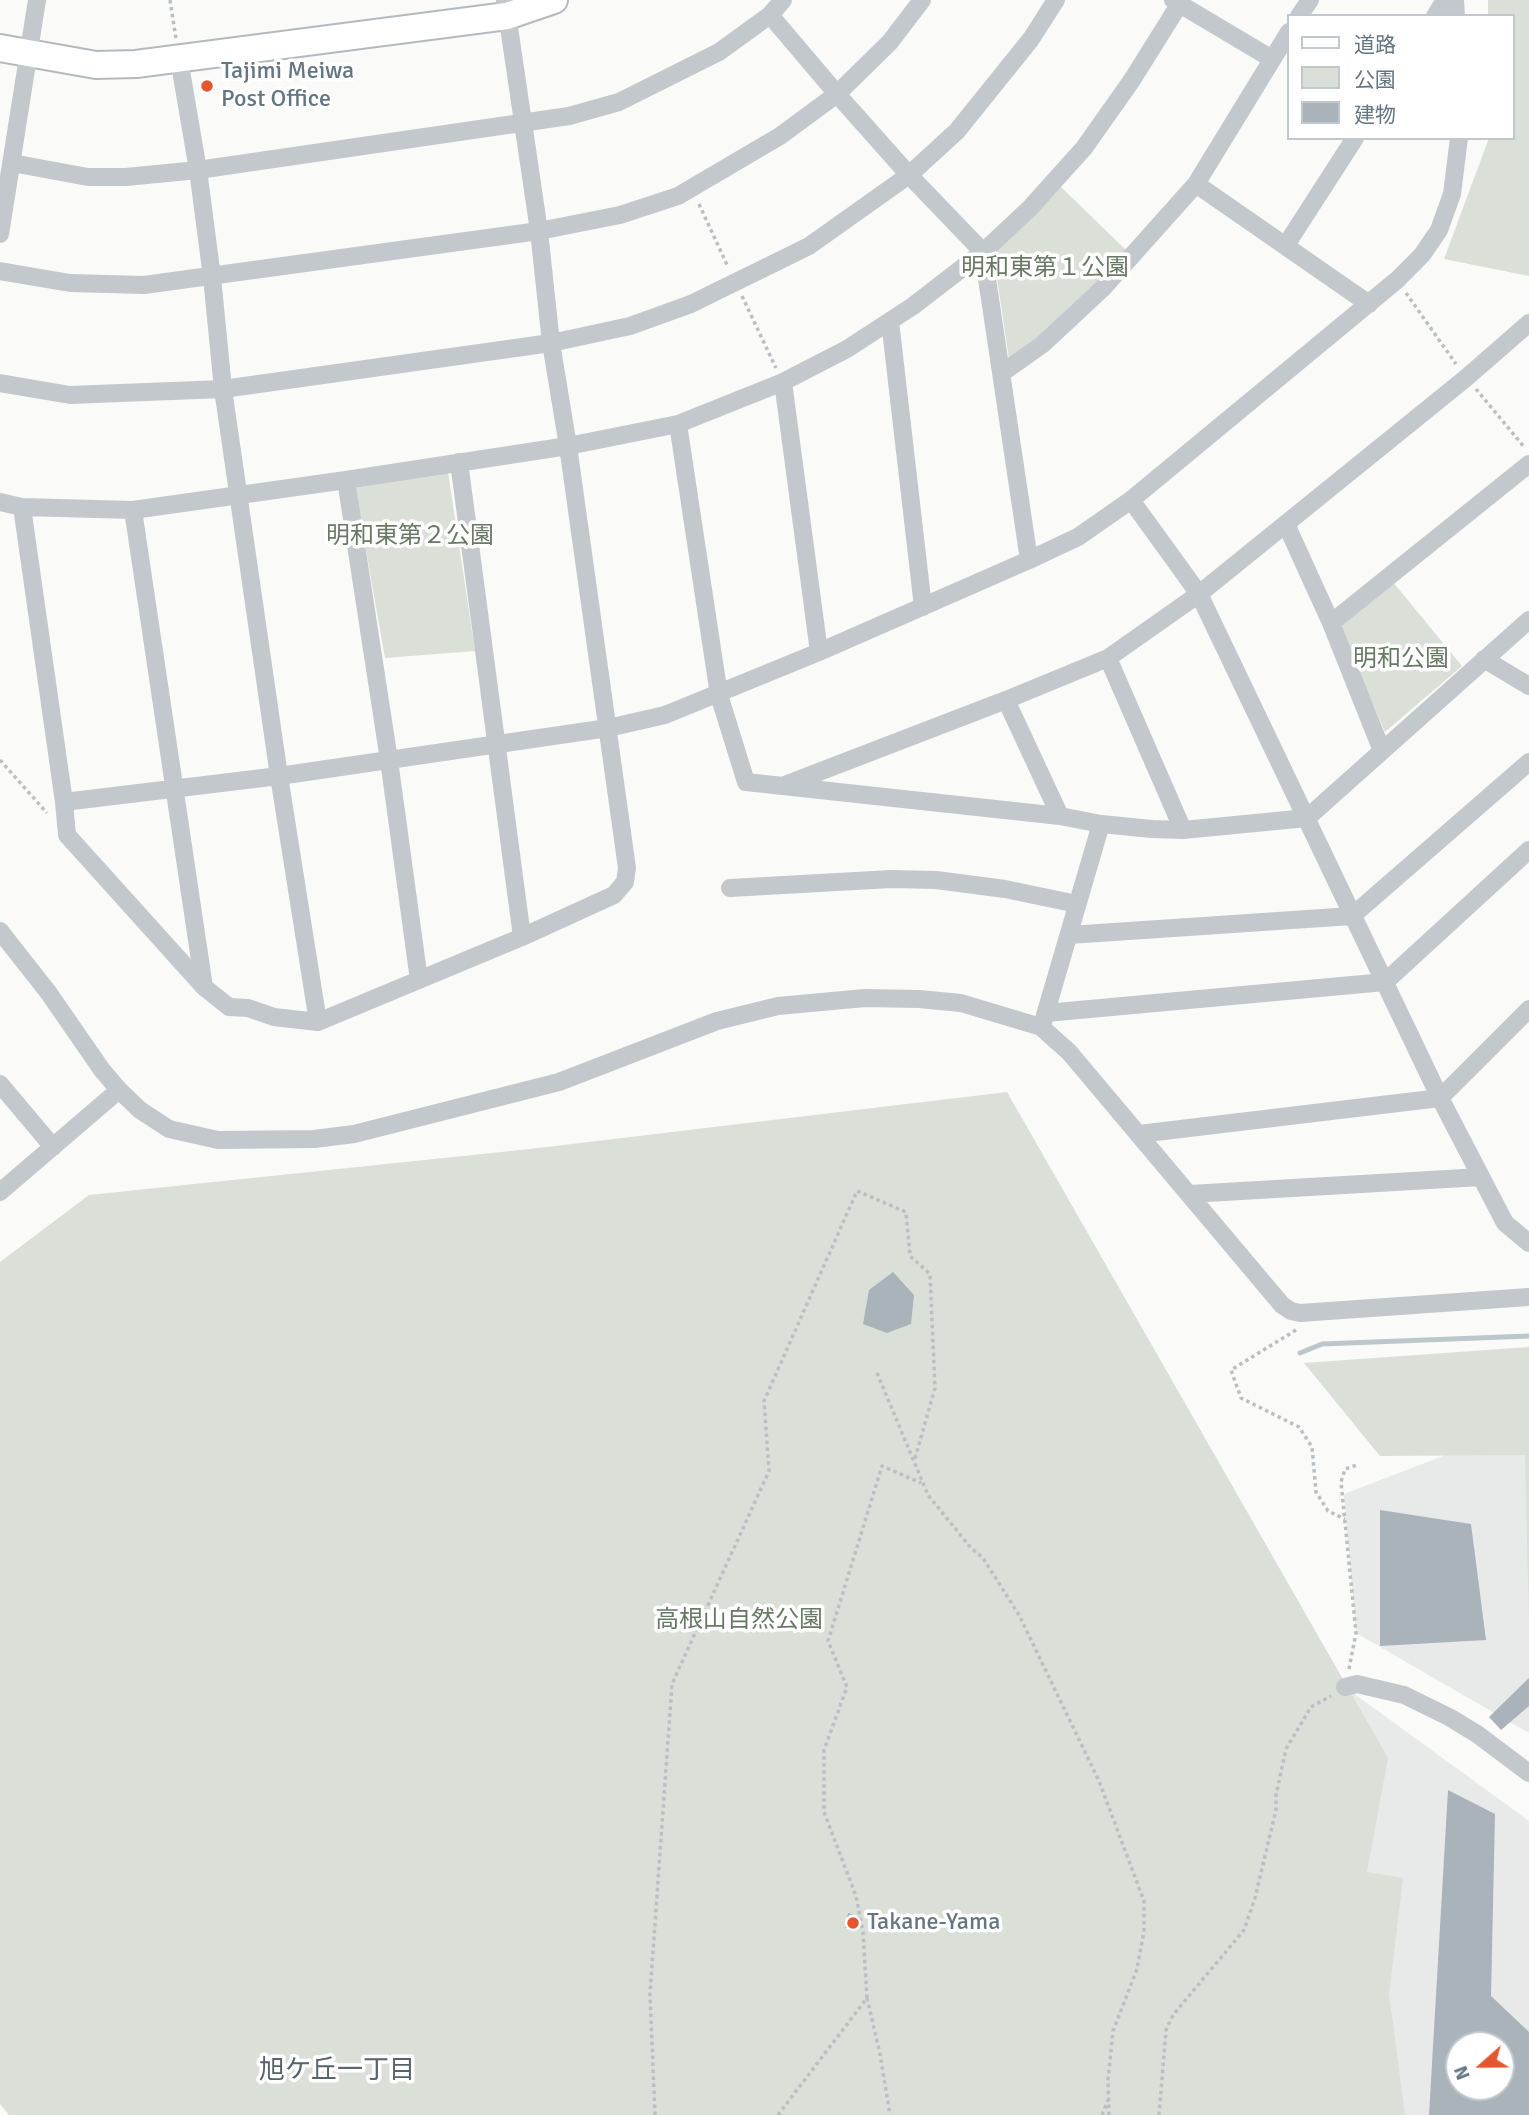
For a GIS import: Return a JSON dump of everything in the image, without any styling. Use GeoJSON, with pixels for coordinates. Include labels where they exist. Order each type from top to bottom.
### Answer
{"type":"FeatureCollection","features":[{"type":"Feature","properties":{"kind":"street"},"geometry":{"type":"LineString","coordinates":[[0,234],[37,0]]}},
{"type":"Feature","properties":{"kind":"street"},"geometry":{"type":"LineString","coordinates":[[0,48],[96,65],[136,64],[554,0]]}},
{"type":"Feature","properties":{"kind":"street"},"geometry":{"type":"LineString","coordinates":[[12,163],[88,177],[126,177],[198,170],[569,116],[619,102],[719,52],[770,15],[783,0]]}},
{"type":"Feature","properties":{"kind":"street"},"geometry":{"type":"LineString","coordinates":[[0,271],[70,283],[144,285],[539,231],[620,215],[678,196],[780,136],[836,94],[890,42],[922,0]]}},
{"type":"Feature","properties":{"kind":"street"},"geometry":{"type":"LineString","coordinates":[[0,383],[70,395],[223,389],[551,343],[629,326],[691,304],[809,246],[909,175],[957,131],[1031,38],[1056,0]]}},
{"type":"Feature","properties":{"kind":"street"},"geometry":{"type":"LineString","coordinates":[[0,502],[22,507],[133,510],[568,446],[678,424],[783,382],[847,349],[890,321],[983,251],[1030,208],[1084,148],[1132,80],[1178,1],[1272,59]]}},
{"type":"Feature","properties":{"kind":"street"},"geometry":{"type":"LineString","coordinates":[[22,507],[67,835],[204,987],[229,1007],[248,1008],[274,1017],[318,1022],[522,937],[614,895],[625,883],[627,868],[551,343],[539,231],[506,8]]}},
{"type":"Feature","properties":{"kind":"street"},"geometry":{"type":"LineString","coordinates":[[770,15],[909,175],[983,251],[1029,561]]}},
{"type":"Feature","properties":{"kind":"street"},"geometry":{"type":"LineString","coordinates":[[1002,373],[1043,344],[1103,288],[1196,184],[1288,34]]}},
{"type":"Feature","properties":{"kind":"street"},"geometry":{"type":"LineString","coordinates":[[179,59],[198,170],[238,494],[318,1022]]}},
{"type":"Feature","properties":{"kind":"street"},"geometry":{"type":"LineString","coordinates":[[1286,245],[1354,140]]}},
{"type":"Feature","properties":{"kind":"street"},"geometry":{"type":"LineString","coordinates":[[64,802],[279,776],[608,728],[665,715],[719,695],[1029,561],[1078,537],[1131,500],[1369,304],[1422,254],[1439,230],[1452,194],[1459,140]]}},
{"type":"Feature","properties":{"kind":"street"},"geometry":{"type":"LineString","coordinates":[[1196,184],[1369,304]]}},
{"type":"Feature","properties":{"kind":"street"},"geometry":{"type":"LineString","coordinates":[[890,321],[923,607]]}},
{"type":"Feature","properties":{"kind":"street"},"geometry":{"type":"LineString","coordinates":[[782,786],[1006,700],[1108,657],[1199,594],[1466,378],[1529,323]]}},
{"type":"Feature","properties":{"kind":"street"},"geometry":{"type":"LineString","coordinates":[[783,382],[820,652]]}},
{"type":"Feature","properties":{"kind":"street"},"geometry":{"type":"LineString","coordinates":[[678,424],[719,695],[746,782],[1060,816],[1101,824],[1183,830],[1307,818],[1529,621]]}},
{"type":"Feature","properties":{"kind":"street"},"geometry":{"type":"LineString","coordinates":[[459,462],[522,937]]}},
{"type":"Feature","properties":{"kind":"street"},"geometry":{"type":"LineString","coordinates":[[1331,623],[1529,464]]}},
{"type":"Feature","properties":{"kind":"street"},"geometry":{"type":"LineString","coordinates":[[346,480],[419,980]]}},
{"type":"Feature","properties":{"kind":"street"},"geometry":{"type":"LineString","coordinates":[[1131,500],[1199,594],[1440,1098],[1505,1223],[1529,1243]]}},
{"type":"Feature","properties":{"kind":"street"},"geometry":{"type":"LineString","coordinates":[[133,510],[204,987]]}},
{"type":"Feature","properties":{"kind":"street"},"geometry":{"type":"LineString","coordinates":[[1286,524],[1331,623],[1382,751]]}},
{"type":"Feature","properties":{"kind":"street"},"geometry":{"type":"LineString","coordinates":[[1108,657],[1183,830]]}},
{"type":"Feature","properties":{"kind":"street"},"geometry":{"type":"LineString","coordinates":[[1484,659],[1529,686]]}},
{"type":"Feature","properties":{"kind":"street"},"geometry":{"type":"LineString","coordinates":[[1006,700],[1060,816]]}},
{"type":"Feature","properties":{"kind":"street"},"geometry":{"type":"LineString","coordinates":[[1069,935],[1352,916],[1529,762]]}},
{"type":"Feature","properties":{"kind":"street"},"geometry":{"type":"LineString","coordinates":[[1044,1020],[1101,824]]}},
{"type":"Feature","properties":{"kind":"street"},"geometry":{"type":"LineString","coordinates":[[0,931],[48,992],[102,1070],[140,1110],[169,1129],[218,1140],[314,1139],[399,1124],[559,1082],[717,1021],[778,1006],[865,998],[919,999],[961,1003],[1044,1020],[1385,982],[1529,850]]}},
{"type":"Feature","properties":{"kind":"street"},"geometry":{"type":"LineString","coordinates":[[730,888],[891,879],[936,880],[1005,889],[1077,904]]}},
{"type":"Feature","properties":{"kind":"street"},"geometry":{"type":"LineString","coordinates":[[1139,1134],[1440,1098],[1529,1009]]}},
{"type":"Feature","properties":{"kind":"street"},"geometry":{"type":"LineString","coordinates":[[1044,1020],[1282,1305],[1300,1313],[1529,1297]]}},
{"type":"Feature","properties":{"kind":"street"},"geometry":{"type":"LineString","coordinates":[[0,1084],[53,1147]]}},
{"type":"Feature","properties":{"kind":"street"},"geometry":{"type":"LineString","coordinates":[[0,1192],[119,1090]]}},
{"type":"Feature","properties":{"kind":"street"},"geometry":{"type":"LineString","coordinates":[[1190,1194],[1481,1177]]}},
{"type":"Feature","properties":{"kind":"street"},"geometry":{"type":"LineString","coordinates":[[1345,1687],[1357,1684],[1416,1700],[1477,1734],[1529,1773]]}},
{"type":"Feature","properties":{"kind":"path"},"geometry":{"type":"LineString","coordinates":[[170,0],[179,59]]}},
{"type":"Feature","properties":{"kind":"path"},"geometry":{"type":"LineString","coordinates":[[0,760],[67,835]]}},
{"type":"Feature","properties":{"kind":"path"},"geometry":{"type":"LineString","coordinates":[[655,2115],[650,1994],[672,1684],[769,1471],[764,1401],[857,1191],[906,1212],[910,1256],[930,1274],[935,1388],[914,1462]]}},
{"type":"Feature","properties":{"kind":"path"},"geometry":{"type":"LineString","coordinates":[[1300,1313],[1297,1329],[1231,1370],[1241,1398],[1299,1427],[1312,1447],[1316,1492],[1328,1511],[1345,1519]]}},
{"type":"Feature","properties":{"kind":"path"},"geometry":{"type":"LineString","coordinates":[[877,1373],[928,1495],[983,1558],[1019,1615],[1099,1781],[1143,1901],[1144,1931],[1137,1969],[1113,2031],[1109,2115]]}},
{"type":"Feature","properties":{"kind":"path"},"geometry":{"type":"LineString","coordinates":[[1159,2115],[1166,2031],[1173,2015],[1244,1930],[1255,1898],[1276,1810],[1276,1795],[1286,1749],[1311,1707],[1345,1687],[1356,1633],[1340,1482],[1345,1469],[1357,1465]]}},
{"type":"Feature","properties":{"kind":"path"},"geometry":{"type":"LineString","coordinates":[[890,2115],[867,1998],[863,1932],[856,1896],[824,1812],[824,1750],[847,1687],[828,1641],[882,1466],[923,1484]]}},
{"type":"Feature","properties":{"kind":"path"},"geometry":{"type":"LineString","coordinates":[[778,2115],[867,1998]]}},
{"type":"Feature","properties":{"kind":"path"},"geometry":{"type":"LineString","coordinates":[[1102,2115],[1109,2098]]}},
{"type":"Feature","properties":{"kind":"shaded area"},"geometry":{"type":"Polygon","coordinates":[[[1529,1423],[1529,1733],[1356,1633],[1344,1494],[1529,1423]]]}},
{"type":"Feature","properties":{"kind":"shaded area"},"geometry":{"type":"Polygon","coordinates":[[[1345,1687],[1529,1821],[1529,2115],[1383,2115],[1345,1687]]]}},
{"type":"Feature","properties":{"kind":"green space"},"geometry":{"type":"Polygon","coordinates":[[[1488,0],[1529,0],[1529,276],[1444,259],[1488,140],[1515,140],[1515,14],[1488,14],[1488,0]]]}},
{"type":"Feature","properties":{"kind":"green space","name":"明和東第１公園"},"geometry":{"type":"Polygon","coordinates":[[[1061,187],[1127,251],[1064,319],[1009,359],[993,252],[1061,187]]]}},
{"type":"Feature","properties":{"kind":"green space","name":"明和東第２公園"},"geometry":{"type":"Polygon","coordinates":[[[448,472],[475,651],[385,658],[355,488],[448,472]]]}},
{"type":"Feature","properties":{"kind":"green space","name":"明和公園"},"geometry":{"type":"Polygon","coordinates":[[[1392,581],[1462,666],[1385,732],[1338,623],[1392,581]]]}},
{"type":"Feature","properties":{"kind":"green space","name":"高根山自然公園"},"geometry":{"type":"Polygon","coordinates":[[[1007,1092],[1388,1758],[1367,1872],[1403,1878],[1389,1994],[1405,2115],[9,2115],[0,2104],[0,1262],[89,1195],[530,1149],[1007,1092]]]}},
{"type":"Feature","properties":{"kind":"green space"},"geometry":{"type":"Polygon","coordinates":[[[1529,1347],[1529,1620],[1525,1455],[1380,1456],[1304,1363],[1529,1347]]]}},
{"type":"Feature","properties":{"kind":"building"},"geometry":{"type":"Polygon","coordinates":[[[893,1272],[914,1295],[911,1324],[887,1333],[863,1324],[869,1290],[893,1272]]]}},
{"type":"Feature","properties":{"kind":"building"},"geometry":{"type":"Polygon","coordinates":[[[1380,1510],[1471,1524],[1486,1640],[1380,1646],[1380,1510]]]}},
{"type":"Feature","properties":{"kind":"building"},"geometry":{"type":"Polygon","coordinates":[[[1529,1678],[1529,1706],[1501,1730],[1489,1717],[1529,1678]]]}},
{"type":"Feature","properties":{"kind":"building"},"geometry":{"type":"Polygon","coordinates":[[[1448,1790],[1495,1814],[1491,1996],[1529,2032],[1529,2115],[1429,2115],[1448,1790]]]}},
{"type":"Feature","properties":{"kind":"building"},"geometry":{"type":"Polygon","coordinates":[[[848,1913],[860,1917],[856,1927],[845,1928],[848,1913]]]}},
{"type":"Feature","properties":{"kind":"waterway"},"geometry":{"type":"LineString","coordinates":[[1300,1353],[1322,1344],[1529,1336]]}},
{"type":"Feature","properties":{"kind":"place","name":"Tajimi Meiwa Post Office"},"geometry":{"type":"Point","coordinates":[207,86]}},
{"type":"Feature","properties":{"kind":"place","name":"Takane-Yama"},"geometry":{"type":"Point","coordinates":[853,1923]}},
{"type":"Feature","properties":{"kind":"district","name":"旭ケ丘一丁目"},"geometry":{"type":"Point","coordinates":[337,2071]}}]}
